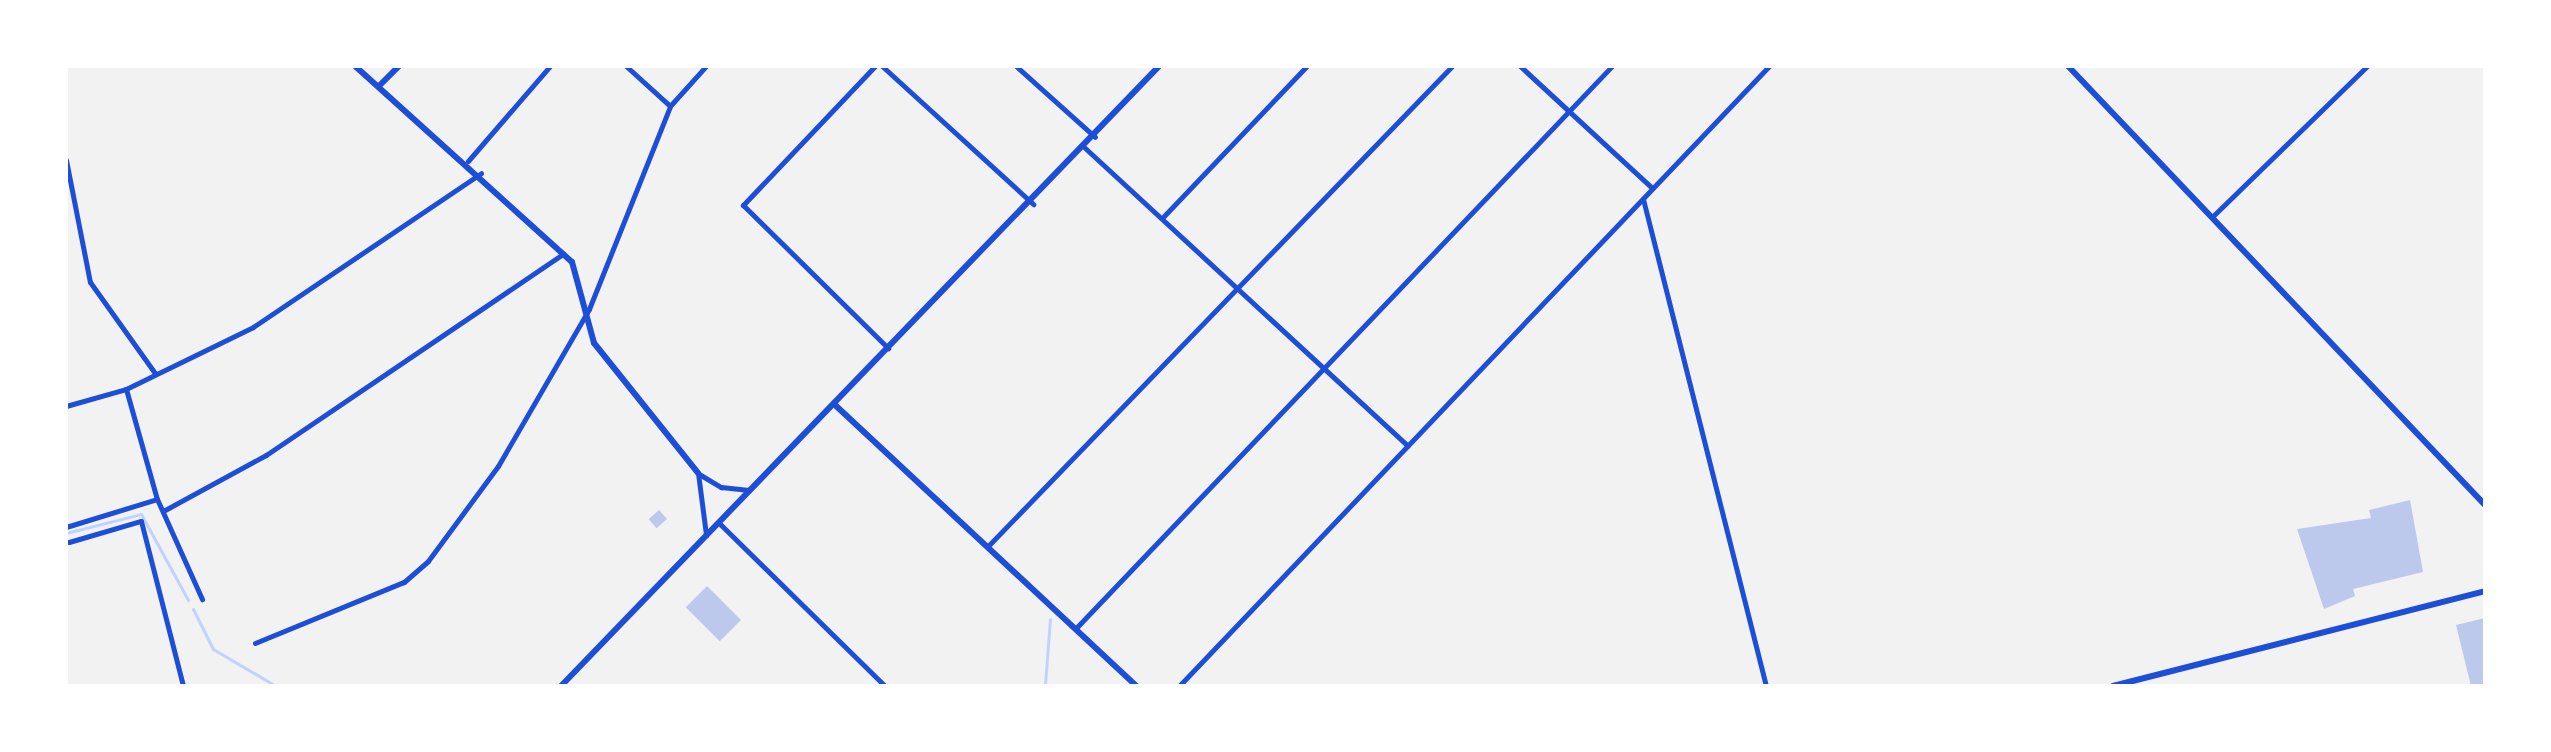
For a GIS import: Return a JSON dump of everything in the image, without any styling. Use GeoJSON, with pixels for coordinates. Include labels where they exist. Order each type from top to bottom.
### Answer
{"type":"FeatureCollection","features":[{"type":"Feature","properties":{"kind":"street"},"geometry":{"type":"LineString","coordinates":[[355,66],[468,161],[578,269],[594,343],[698,473],[721,487],[750,490]]}},
{"type":"Feature","properties":{"kind":"street"},"geometry":{"type":"LineString","coordinates":[[380,85],[399,66]]}},
{"type":"Feature","properties":{"kind":"street"},"geometry":{"type":"LineString","coordinates":[[468,161],[550,66]]}},
{"type":"Feature","properties":{"kind":"street"},"geometry":{"type":"LineString","coordinates":[[626,66],[670,106]]}},
{"type":"Feature","properties":{"kind":"street"},"geometry":{"type":"LineString","coordinates":[[255,643],[392,588],[428,561],[498,466],[589,309],[670,106],[706,66]]}},
{"type":"Feature","properties":{"kind":"street"},"geometry":{"type":"LineString","coordinates":[[875,66],[743,205],[888,348]]}},
{"type":"Feature","properties":{"kind":"street"},"geometry":{"type":"LineString","coordinates":[[882,66],[1033,204]]}},
{"type":"Feature","properties":{"kind":"street"},"geometry":{"type":"LineString","coordinates":[[1016,66],[1095,137]]}},
{"type":"Feature","properties":{"kind":"street"},"geometry":{"type":"LineString","coordinates":[[561,686],[888,348],[1033,204],[1159,66]]}},
{"type":"Feature","properties":{"kind":"street"},"geometry":{"type":"LineString","coordinates":[[1164,216],[1307,66]]}},
{"type":"Feature","properties":{"kind":"street"},"geometry":{"type":"LineString","coordinates":[[989,545],[1452,66]]}},
{"type":"Feature","properties":{"kind":"street"},"geometry":{"type":"LineString","coordinates":[[1520,66],[1652,188]]}},
{"type":"Feature","properties":{"kind":"street"},"geometry":{"type":"LineString","coordinates":[[1077,627],[1612,66]]}},
{"type":"Feature","properties":{"kind":"street"},"geometry":{"type":"LineString","coordinates":[[1179,686],[1769,66]]}},
{"type":"Feature","properties":{"kind":"street"},"geometry":{"type":"LineString","coordinates":[[2068,66],[2214,215],[2485,505]]}},
{"type":"Feature","properties":{"kind":"street"},"geometry":{"type":"LineString","coordinates":[[2214,215],[2367,66]]}},
{"type":"Feature","properties":{"kind":"street"},"geometry":{"type":"LineString","coordinates":[[1085,148],[1164,216],[1408,446]]}},
{"type":"Feature","properties":{"kind":"street"},"geometry":{"type":"LineString","coordinates":[[66,160],[90,282],[155,374]]}},
{"type":"Feature","properties":{"kind":"street"},"geometry":{"type":"LineString","coordinates":[[66,406],[126,389],[321,285],[481,173]]}},
{"type":"Feature","properties":{"kind":"street"},"geometry":{"type":"LineString","coordinates":[[1642,198],[1766,686]]}},
{"type":"Feature","properties":{"kind":"street"},"geometry":{"type":"LineString","coordinates":[[165,510],[266,455],[564,253]]}},
{"type":"Feature","properties":{"kind":"street"},"geometry":{"type":"LineString","coordinates":[[126,389],[157,499],[165,510],[202,599]]}},
{"type":"Feature","properties":{"kind":"street"},"geometry":{"type":"LineString","coordinates":[[834,404],[1077,627],[1136,686]]}},
{"type":"Feature","properties":{"kind":"street"},"geometry":{"type":"LineString","coordinates":[[698,473],[706,535]]}},
{"type":"Feature","properties":{"kind":"street"},"geometry":{"type":"LineString","coordinates":[[66,527],[157,499]]}},
{"type":"Feature","properties":{"kind":"street"},"geometry":{"type":"LineString","coordinates":[[69,542],[141,521],[183,686]]}},
{"type":"Feature","properties":{"kind":"street"},"geometry":{"type":"LineString","coordinates":[[719,523],[885,686]]}},
{"type":"Feature","properties":{"kind":"street"},"geometry":{"type":"LineString","coordinates":[[2113,686],[2485,591]]}},
{"type":"Feature","properties":{"kind":"building"},"geometry":{"type":"Polygon","coordinates":[[[2410,500],[2423,572],[2353,589],[2355,596],[2324,609],[2297,529],[2371,518],[2369,510],[2410,500]]]}},
{"type":"Feature","properties":{"kind":"building"},"geometry":{"type":"Polygon","coordinates":[[[659,510],[667,519],[657,528],[649,519],[659,510]]]}},
{"type":"Feature","properties":{"kind":"building"},"geometry":{"type":"Polygon","coordinates":[[[707,586],[741,620],[720,641],[686,607],[707,586]]]}},
{"type":"Feature","properties":{"kind":"building"},"geometry":{"type":"Polygon","coordinates":[[[2485,618],[2485,686],[2471,686],[2456,625],[2485,618]]]}},
{"type":"Feature","properties":{"kind":"waterway"},"geometry":{"type":"LineString","coordinates":[[66,533],[141,514],[188,600]]}},
{"type":"Feature","properties":{"kind":"waterway"},"geometry":{"type":"LineString","coordinates":[[193,609],[213,649],[276,686]]}},
{"type":"Feature","properties":{"kind":"waterway"},"geometry":{"type":"LineString","coordinates":[[1045,685],[1050,619]]}},
{"type":"Feature","properties":{"kind":"waterway"},"geometry":{"type":"LineString","coordinates":[[1043,686],[1053,686]]}}]}
